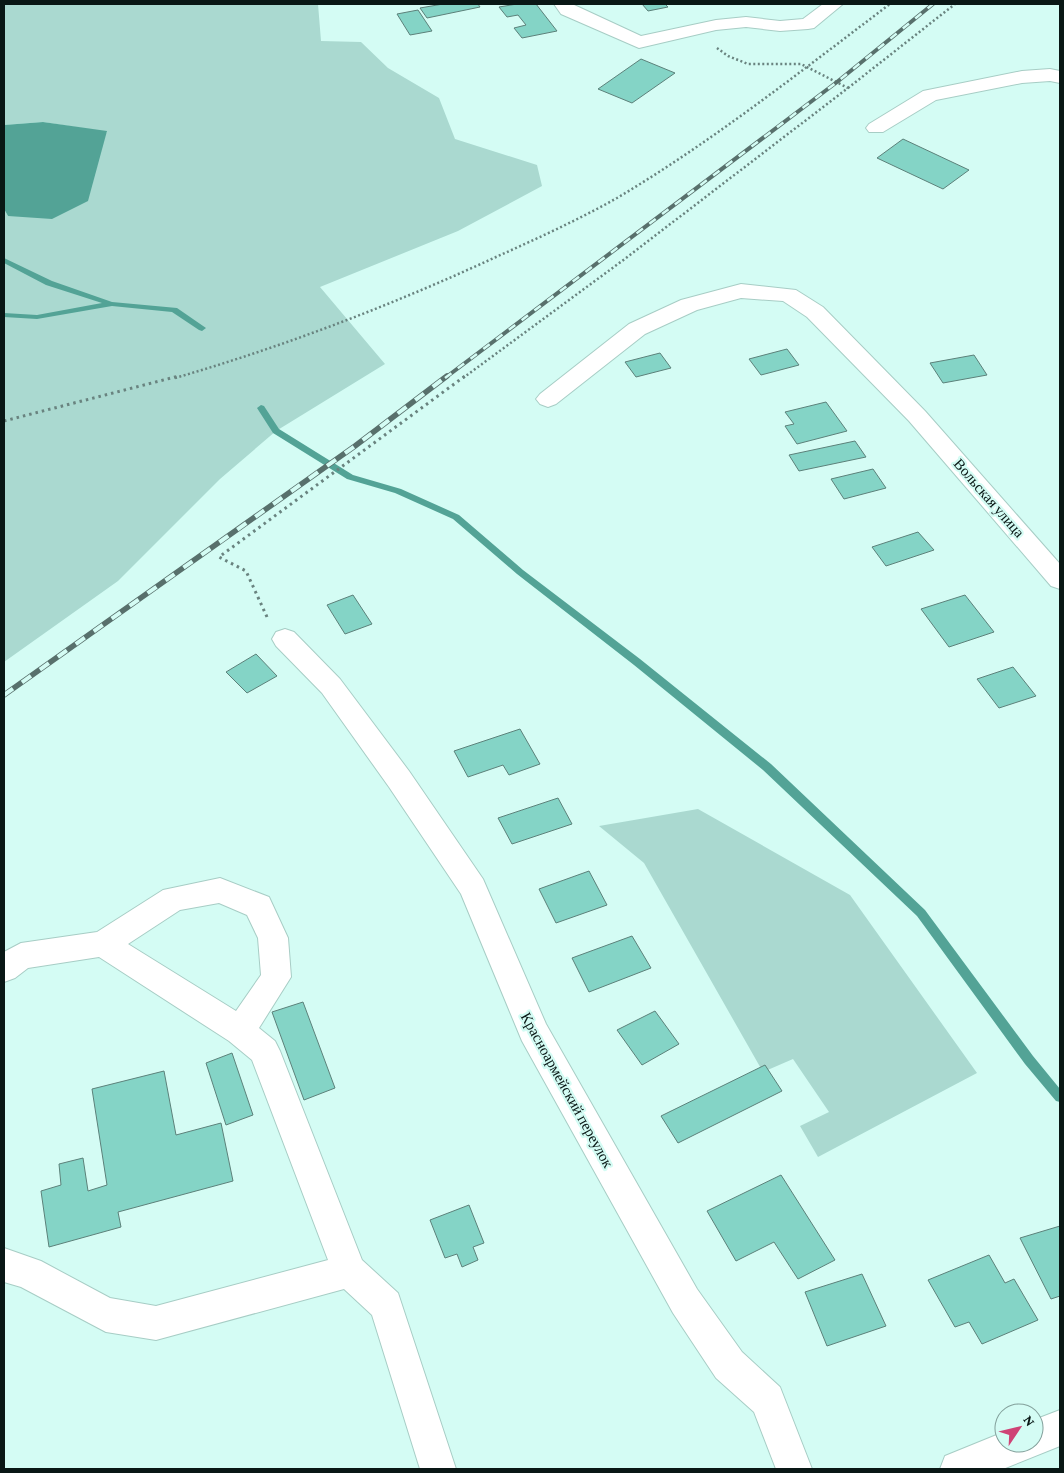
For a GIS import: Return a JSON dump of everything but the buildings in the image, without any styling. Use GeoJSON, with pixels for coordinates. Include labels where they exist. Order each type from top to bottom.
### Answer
{"type":"FeatureCollection","features":[{"type":"Feature","properties":{"kind":"street"},"geometry":{"type":"LineString","coordinates":[[563,4],[567,10],[639,42],[692,30],[746,22],[780,26],[808,24],[834,4]]}},
{"type":"Feature","properties":{"kind":"street"},"geometry":{"type":"LineString","coordinates":[[876,128],[930,95],[1022,76],[1050,75],[1060,77]]}},
{"type":"Feature","properties":{"kind":"street","name":"Вольская улица"},"geometry":{"type":"LineString","coordinates":[[548,400],[637,329],[689,305],[741,291],[788,295],[815,312],[917,416],[1060,580]]}},
{"type":"Feature","properties":{"kind":"street","name":"Красноармейский переулок"},"geometry":{"type":"LineString","coordinates":[[285,639],[331,686],[399,779],[473,888],[533,1031],[685,1301],[729,1365],[767,1400],[794,1469]]}},
{"type":"Feature","properties":{"kind":"street"},"geometry":{"type":"LineString","coordinates":[[4,969],[21,956],[103,944],[173,899],[220,890],[258,906],[273,938],[276,978],[240,1031]]}},
{"type":"Feature","properties":{"kind":"street"},"geometry":{"type":"LineString","coordinates":[[103,944],[240,1031],[264,1051],[349,1271],[386,1305],[438,1469]]}},
{"type":"Feature","properties":{"kind":"street"},"geometry":{"type":"LineString","coordinates":[[4,1265],[29,1273],[106,1314],[156,1324],[349,1271]]}},
{"type":"Feature","properties":{"kind":"street"},"geometry":{"type":"LineString","coordinates":[[1044,1434],[1060,1428]]}},
{"type":"Feature","properties":{"kind":"street"},"geometry":{"type":"LineString","coordinates":[[958,1469],[998,1453]]}},
{"type":"Feature","properties":{"kind":"path"},"geometry":{"type":"LineString","coordinates":[[4,421],[56,409],[247,357],[348,322],[446,282],[616,198],[720,130],[890,4]]}},
{"type":"Feature","properties":{"kind":"path"},"geometry":{"type":"LineString","coordinates":[[285,639],[264,613],[246,571],[219,557],[622,261],[955,4]]}},
{"type":"Feature","properties":{"kind":"path"},"geometry":{"type":"LineString","coordinates":[[692,30],[724,54],[748,65],[761,67],[798,63],[808,65],[824,76],[848,88]]}},
{"type":"Feature","properties":{"kind":"shaded area"},"geometry":{"type":"Polygon","coordinates":[[[4,4],[318,4],[321,41],[361,42],[388,68],[439,98],[455,139],[537,165],[542,186],[458,231],[320,287],[385,364],[276,431],[220,479],[118,581],[4,662],[4,209],[8,216],[107,132],[43,122],[4,125],[4,4]]]}},
{"type":"Feature","properties":{"kind":"shaded area"},"geometry":{"type":"Polygon","coordinates":[[[43,122],[107,131],[88,201],[52,219],[8,216],[4,209],[4,125],[43,122]]]}},
{"type":"Feature","properties":{"kind":"shaded area"},"geometry":{"type":"Polygon","coordinates":[[[698,809],[850,895],[977,1073],[818,1157],[800,1126],[829,1112],[793,1059],[763,1072],[644,863],[599,826],[698,809]]]}},
{"type":"Feature","properties":{"kind":"waterway"},"geometry":{"type":"LineString","coordinates":[[4,260],[49,283],[109,303]]}},
{"type":"Feature","properties":{"kind":"waterway"},"geometry":{"type":"LineString","coordinates":[[4,315],[37,317],[112,304],[174,310],[202,328]]}},
{"type":"Feature","properties":{"kind":"waterway"},"geometry":{"type":"LineString","coordinates":[[261,408],[276,431],[350,477],[398,491],[456,517],[520,572],[637,662],[767,767],[921,913],[1029,1060],[1060,1097]]}},
{"type":"Feature","properties":{"kind":"railway"},"geometry":{"type":"LineString","coordinates":[[445,378],[837,82],[933,4]]}},
{"type":"Feature","properties":{"kind":"railway"},"geometry":{"type":"LineString","coordinates":[[4,695],[355,446],[447,376]]}}]}
